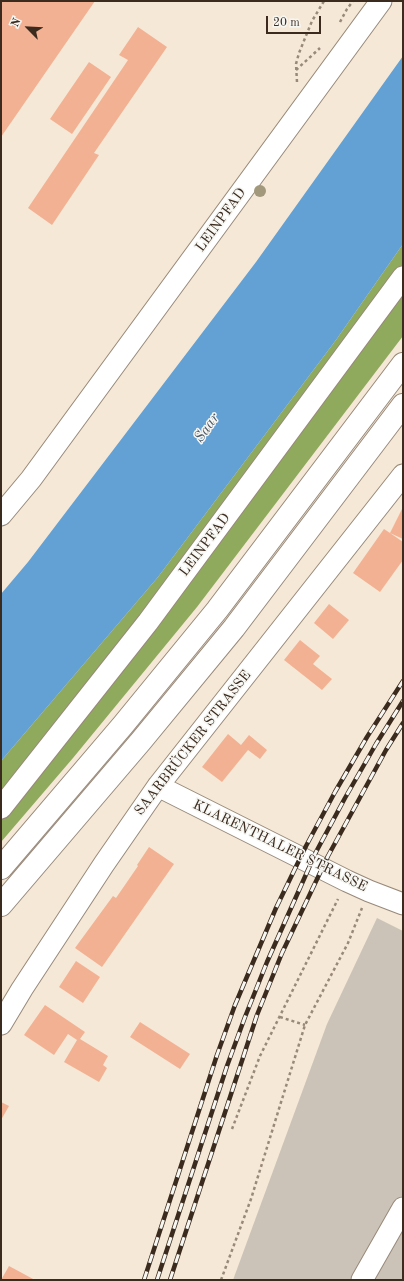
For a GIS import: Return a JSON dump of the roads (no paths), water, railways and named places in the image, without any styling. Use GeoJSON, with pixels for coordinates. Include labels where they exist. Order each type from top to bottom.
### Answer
{"type":"FeatureCollection","features":[{"type":"Feature","properties":{"kind":"highway"},"geometry":{"type":"LineString","coordinates":[[1,868],[123,725],[217,610],[403,364]]}},
{"type":"Feature","properties":{"kind":"highway"},"geometry":{"type":"LineString","coordinates":[[1,905],[141,741],[229,634],[403,405]]}},
{"type":"Feature","properties":{"kind":"street","name":"LEINPFAD"},"geometry":{"type":"LineString","coordinates":[[1,515],[31,479],[381,1]]}},
{"type":"Feature","properties":{"kind":"street","name":"LEINPFAD"},"geometry":{"type":"LineString","coordinates":[[1,808],[148,622],[403,277]]}},
{"type":"Feature","properties":{"kind":"street","name":"SAARBRÜCKER STRASSE"},"geometry":{"type":"LineString","coordinates":[[1,1024],[22,989],[104,864],[158,786],[403,475]]}},
{"type":"Feature","properties":{"kind":"street","name":"KLARENTHALER STRASSE"},"geometry":{"type":"LineString","coordinates":[[158,786],[369,891],[403,904]]}},
{"type":"Feature","properties":{"kind":"street"},"geometry":{"type":"LineString","coordinates":[[362,1280],[403,1208]]}},
{"type":"Feature","properties":{"kind":"water","name":"Saar"},"geometry":{"type":"Polygon","coordinates":[[[403,56],[403,244],[336,340],[158,577],[1,761],[1,594],[28,562],[256,262],[403,56]]]}},
{"type":"Feature","properties":{"kind":"railway"},"geometry":{"type":"LineString","coordinates":[[144,1280],[217,1055],[235,1005],[276,908],[306,846],[335,792],[367,737],[403,681]]}},
{"type":"Feature","properties":{"kind":"railway"},"geometry":{"type":"LineString","coordinates":[[157,1280],[227,1066],[267,962],[316,852],[376,744],[403,701]]}},
{"type":"Feature","properties":{"kind":"railway"},"geometry":{"type":"LineString","coordinates":[[170,1280],[257,1015],[282,953],[328,856],[386,750],[403,723]]}}]}
